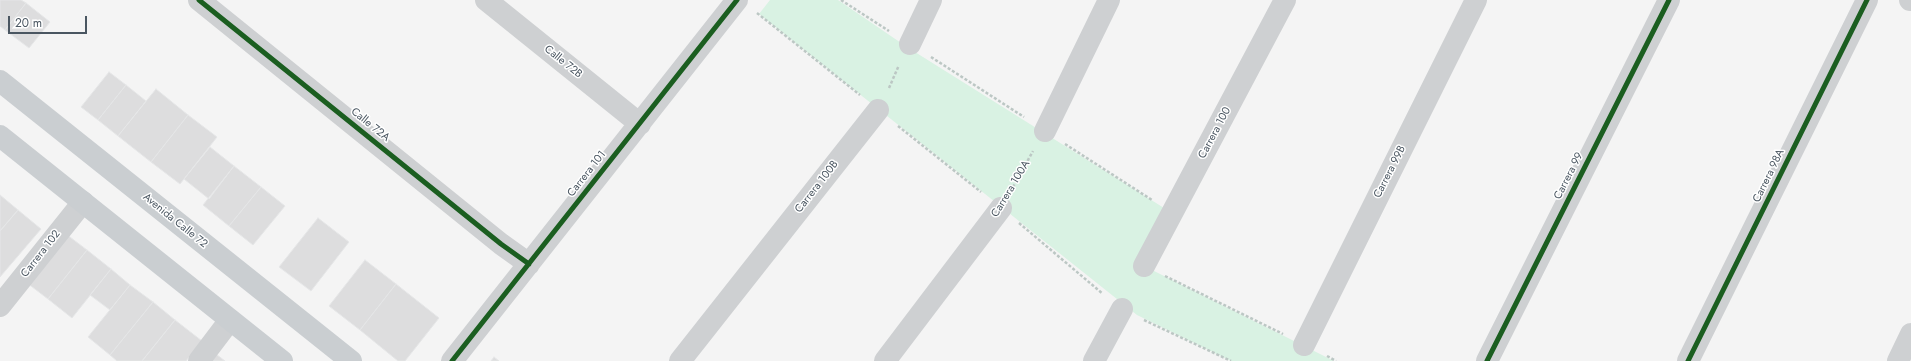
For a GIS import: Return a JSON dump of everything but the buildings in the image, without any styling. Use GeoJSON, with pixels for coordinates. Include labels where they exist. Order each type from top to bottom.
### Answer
{"type":"FeatureCollection","features":[{"type":"Feature","properties":{"kind":"main road","name":"Avenida Calle 72"},"geometry":{"type":"LineString","coordinates":[[0,81],[351,361]]}},
{"type":"Feature","properties":{"kind":"main road"},"geometry":{"type":"LineString","coordinates":[[0,136],[282,361]]}},
{"type":"Feature","properties":{"kind":"street","name":"Calle 72A"},"geometry":{"type":"LineString","coordinates":[[200,0],[501,244],[529,264]]}},
{"type":"Feature","properties":{"kind":"street","name":"Calle 72B"},"geometry":{"type":"LineString","coordinates":[[486,0],[640,124]]}},
{"type":"Feature","properties":{"kind":"street"},"geometry":{"type":"LineString","coordinates":[[910,44],[931,0]]}},
{"type":"Feature","properties":{"kind":"street"},"geometry":{"type":"LineString","coordinates":[[1045,131],[1109,0]]}},
{"type":"Feature","properties":{"kind":"street","name":"Carrera 100"},"geometry":{"type":"LineString","coordinates":[[1144,266],[1285,0]]}},
{"type":"Feature","properties":{"kind":"street","name":"Carrera 99B"},"geometry":{"type":"LineString","coordinates":[[1304,345],[1476,0]]}},
{"type":"Feature","properties":{"kind":"street","name":"Carrera 99"},"geometry":{"type":"LineString","coordinates":[[1488,361],[1669,0]]}},
{"type":"Feature","properties":{"kind":"street","name":"Carrera 98A"},"geometry":{"type":"LineString","coordinates":[[1688,361],[1867,0]]}},
{"type":"Feature","properties":{"kind":"street","name":"Carrera 101"},"geometry":{"type":"LineString","coordinates":[[452,361],[640,124],[745,5]]}},
{"type":"Feature","properties":{"kind":"street","name":"Carrera 100B"},"geometry":{"type":"LineString","coordinates":[[680,361],[878,110]]}},
{"type":"Feature","properties":{"kind":"street","name":"Carrera 102"},"geometry":{"type":"LineString","coordinates":[[0,306],[83,202]]}},
{"type":"Feature","properties":{"kind":"street","name":"Carrera 100A"},"geometry":{"type":"LineString","coordinates":[[885,361],[1001,208]]}},
{"type":"Feature","properties":{"kind":"street"},"geometry":{"type":"LineString","coordinates":[[1094,361],[1122,309]]}},
{"type":"Feature","properties":{"kind":"street"},"geometry":{"type":"LineString","coordinates":[[199,361],[230,320]]}},
{"type":"Feature","properties":{"kind":"street"},"geometry":{"type":"LineString","coordinates":[[1898,361],[1911,334]]}},
{"type":"Feature","properties":{"kind":"path"},"geometry":{"type":"LineString","coordinates":[[841,0],[1172,213]]}},
{"type":"Feature","properties":{"kind":"path"},"geometry":{"type":"LineString","coordinates":[[745,5],[1001,208],[1122,309],[1231,361]]}},
{"type":"Feature","properties":{"kind":"path"},"geometry":{"type":"LineString","coordinates":[[878,110],[910,44]]}},
{"type":"Feature","properties":{"kind":"path"},"geometry":{"type":"LineString","coordinates":[[1144,266],[1304,345]]}},
{"type":"Feature","properties":{"kind":"green space"},"geometry":{"type":"Polygon","coordinates":[[[770,0],[838,0],[907,47],[1172,213],[1144,266],[1334,361],[1231,361],[1137,315],[759,14],[770,0]]]}},
{"type":"Feature","properties":{"kind":"cycle path"},"geometry":{"type":"LineString","coordinates":[[199,0],[501,244],[529,264]]}},
{"type":"Feature","properties":{"kind":"cycle path"},"geometry":{"type":"LineString","coordinates":[[452,361],[737,0]]}},
{"type":"Feature","properties":{"kind":"cycle path"},"geometry":{"type":"LineString","coordinates":[[1487,361],[1669,0]]}},
{"type":"Feature","properties":{"kind":"cycle path"},"geometry":{"type":"LineString","coordinates":[[1688,361],[1867,0]]}}]}
